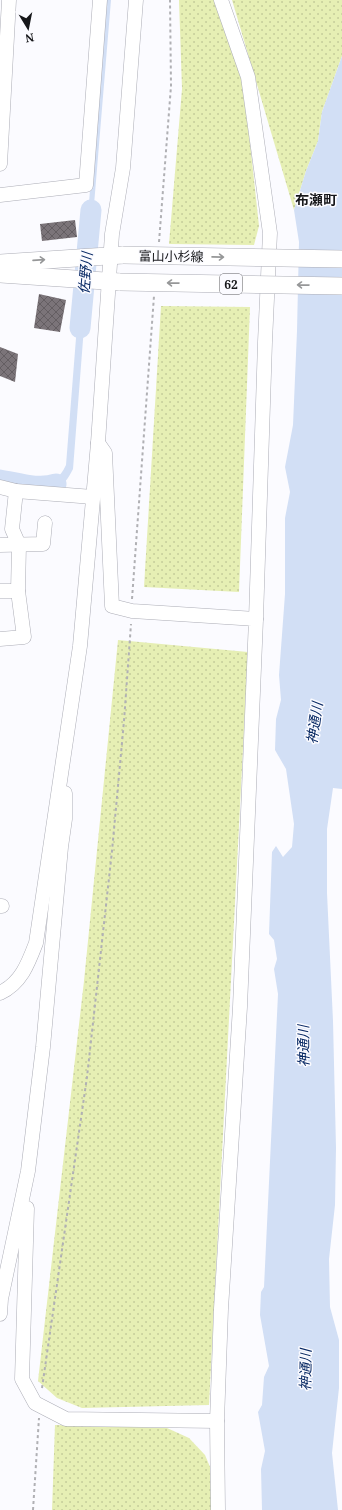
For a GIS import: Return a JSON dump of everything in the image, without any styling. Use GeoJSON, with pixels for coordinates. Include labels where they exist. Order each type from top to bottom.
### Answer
{"type":"FeatureCollection","features":[{"type":"Feature","properties":{"kind":"main road","name":"富山小杉線"},"geometry":{"type":"LineString","coordinates":[[0,263],[117,255],[342,259]]}},
{"type":"Feature","properties":{"kind":"main road","name":"富山小杉線"},"geometry":{"type":"LineString","coordinates":[[0,274],[115,282],[342,286]]}},
{"type":"Feature","properties":{"kind":"street"},"geometry":{"type":"LineString","coordinates":[[0,164],[9,0]]}},
{"type":"Feature","properties":{"kind":"street"},"geometry":{"type":"LineString","coordinates":[[0,195],[86,185],[100,0]]}},
{"type":"Feature","properties":{"kind":"street"},"geometry":{"type":"LineString","coordinates":[[0,993],[12,986],[20,977],[28,965],[36,943],[80,646],[98,442],[115,282],[117,255],[112,234],[123,168],[136,0]]}},
{"type":"Feature","properties":{"kind":"street"},"geometry":{"type":"LineString","coordinates":[[218,1510],[217,1421],[221,1309],[240,1007],[256,619],[264,350],[270,233],[248,77],[221,0]]}},
{"type":"Feature","properties":{"kind":"street"},"geometry":{"type":"LineString","coordinates":[[98,442],[105,453],[112,606],[132,611],[256,619]]}},
{"type":"Feature","properties":{"kind":"street"},"geometry":{"type":"LineString","coordinates":[[0,487],[16,490],[93,497]]}},
{"type":"Feature","properties":{"kind":"street"},"geometry":{"type":"LineString","coordinates":[[0,639],[24,637],[18,591],[19,545],[12,529],[16,490]]}},
{"type":"Feature","properties":{"kind":"street"},"geometry":{"type":"LineString","coordinates":[[0,546],[43,544],[44,523]]}},
{"type":"Feature","properties":{"kind":"street"},"geometry":{"type":"LineString","coordinates":[[0,591],[18,591]]}},
{"type":"Feature","properties":{"kind":"street"},"geometry":{"type":"LineString","coordinates":[[0,1314],[1,1299],[28,1171],[43,1047],[61,847],[65,819],[65,746]]}},
{"type":"Feature","properties":{"kind":"street"},"geometry":{"type":"LineString","coordinates":[[28,1171],[22,1379],[35,1403],[66,1419],[217,1421]]}},
{"type":"Feature","properties":{"kind":"path"},"geometry":{"type":"LineString","coordinates":[[158,248],[171,86],[170,0]]}},
{"type":"Feature","properties":{"kind":"path"},"geometry":{"type":"LineString","coordinates":[[33,1510],[39,1405],[87,1077],[112,851],[124,721],[155,294]]}},
{"type":"Feature","properties":{"kind":"green space"},"geometry":{"type":"Polygon","coordinates":[[[179,0],[216,0],[243,78],[259,226],[254,245],[169,244],[182,89],[179,0]]]}},
{"type":"Feature","properties":{"kind":"green space"},"geometry":{"type":"Polygon","coordinates":[[[232,0],[342,0],[342,56],[322,112],[318,141],[306,171],[294,210],[232,0]]]}},
{"type":"Feature","properties":{"kind":"green space"},"geometry":{"type":"Polygon","coordinates":[[[161,306],[250,307],[239,592],[144,587],[161,306]]]}},
{"type":"Feature","properties":{"kind":"green space"},"geometry":{"type":"Polygon","coordinates":[[[118,640],[248,652],[209,1405],[82,1408],[57,1398],[38,1381],[84,981],[118,640]]]}},
{"type":"Feature","properties":{"kind":"green space"},"geometry":{"type":"Polygon","coordinates":[[[55,1425],[167,1428],[189,1438],[205,1455],[213,1474],[214,1510],[52,1510],[55,1425]]]}},
{"type":"Feature","properties":{"kind":"water"},"geometry":{"type":"Polygon","coordinates":[[[105,0],[111,0],[92,229],[94,236],[85,238],[87,228],[105,0]]]}},
{"type":"Feature","properties":{"kind":"water","name":"神通川"},"geometry":{"type":"Polygon","coordinates":[[[342,56],[342,789],[333,788],[327,829],[327,893],[333,1021],[336,1148],[335,1205],[329,1259],[330,1307],[339,1340],[339,1388],[332,1453],[338,1510],[262,1510],[261,1469],[265,1451],[258,1412],[262,1405],[264,1377],[269,1366],[260,1315],[261,1292],[264,1287],[278,994],[274,969],[277,959],[274,940],[269,934],[272,852],[276,846],[283,857],[292,847],[294,824],[286,769],[275,750],[276,719],[281,700],[279,675],[285,594],[285,518],[290,492],[285,467],[293,425],[297,331],[299,242],[294,210],[306,171],[318,141],[322,112],[342,56]]]}},
{"type":"Feature","properties":{"kind":"water"},"geometry":{"type":"Polygon","coordinates":[[[79,300],[86,301],[73,469],[65,482],[57,488],[32,490],[31,482],[43,483],[52,481],[60,475],[66,465],[79,300]]]}},
{"type":"Feature","properties":{"kind":"building"},"geometry":{"type":"Polygon","coordinates":[[[75,220],[77,237],[42,241],[40,224],[75,220]]]}},
{"type":"Feature","properties":{"kind":"building"},"geometry":{"type":"Polygon","coordinates":[[[39,294],[66,300],[60,332],[34,328],[39,294]]]}},
{"type":"Feature","properties":{"kind":"building"},"geometry":{"type":"Polygon","coordinates":[[[0,347],[18,354],[15,382],[0,376],[0,347]]]}},
{"type":"Feature","properties":{"kind":"waterway","name":"佐野川"},"geometry":{"type":"LineString","coordinates":[[80,328],[91,210]]}},
{"type":"Feature","properties":{"kind":"waterway","name":"佐野川"},"geometry":{"type":"LineString","coordinates":[[0,480],[36,486],[49,486],[56,484]]}},
{"type":"Feature","properties":{"kind":"district","name":"布瀬町"},"geometry":{"type":"Point","coordinates":[316,199]}}]}
